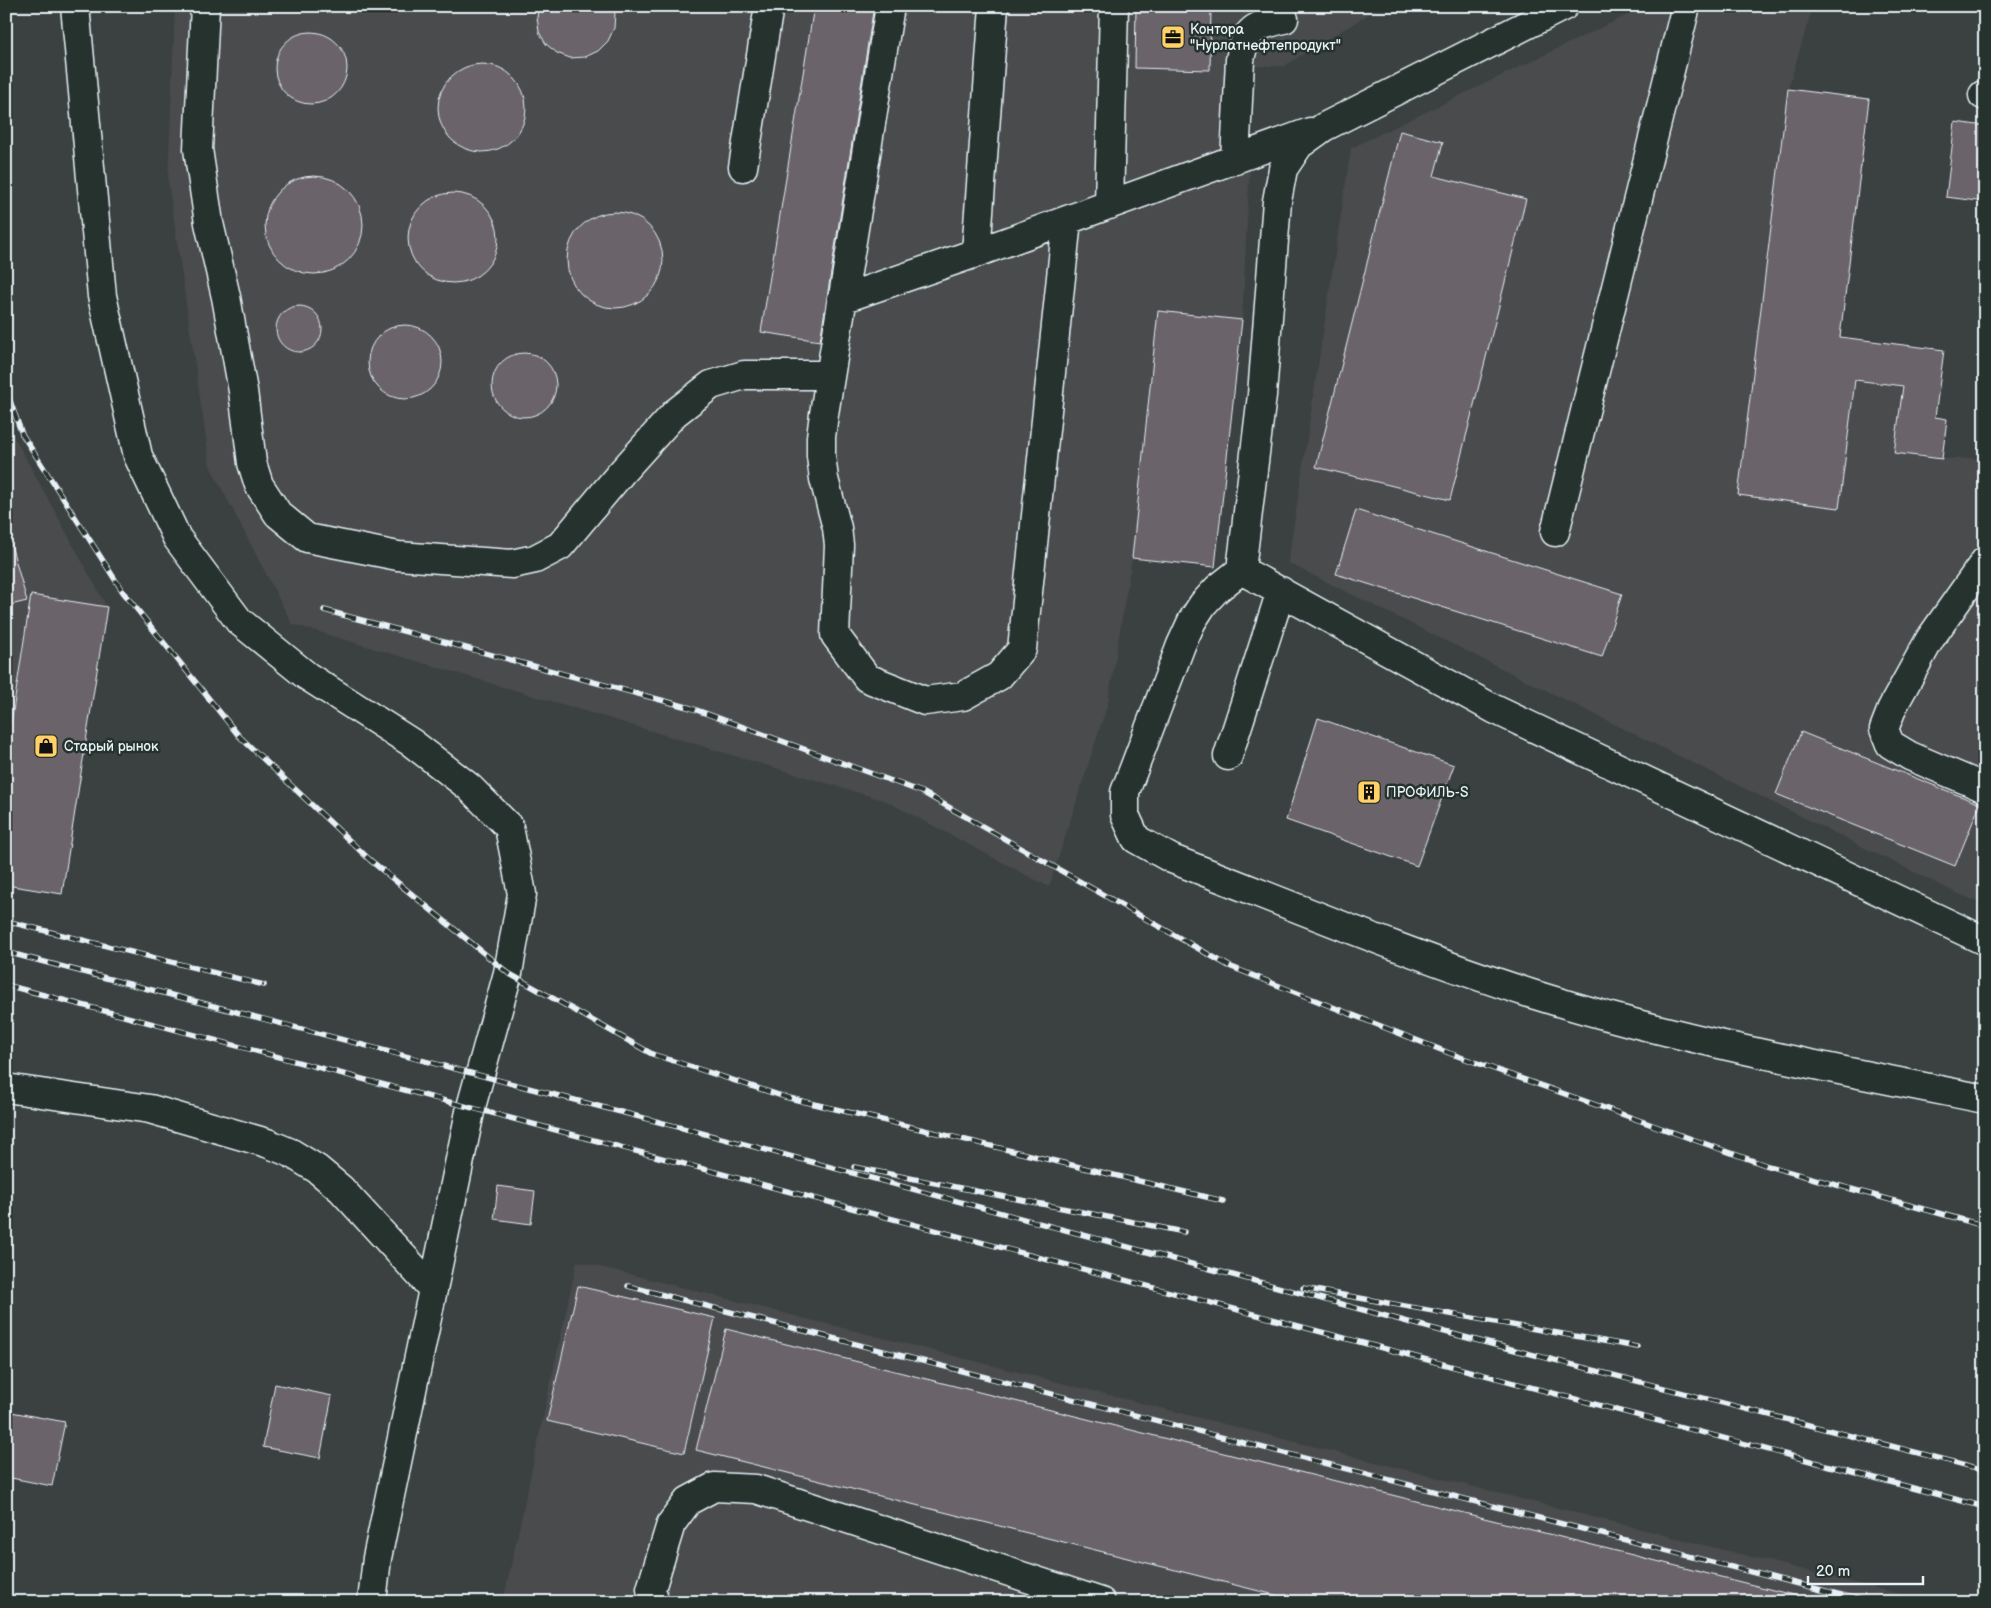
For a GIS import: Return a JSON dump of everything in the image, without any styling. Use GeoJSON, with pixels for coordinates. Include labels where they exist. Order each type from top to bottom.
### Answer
{"type":"FeatureCollection","features":[{"type":"Feature","properties":{"kind":"main road"},"geometry":{"type":"LineString","coordinates":[[75,6],[102,296],[138,456],[177,538],[239,620],[307,676],[412,743],[469,788],[509,827],[522,894],[508,972],[471,1107],[377,1558],[372,1602]]}},
{"type":"Feature","properties":{"kind":"main road"},"geometry":{"type":"LineString","coordinates":[[205,6],[198,149],[209,223],[228,307],[252,463],[259,485],[278,514],[307,538],[398,556],[512,564],[535,559],[560,546],[579,526],[621,473],[676,413],[711,385],[744,375],[830,375]]}},
{"type":"Feature","properties":{"kind":"main road"},"geometry":{"type":"LineString","coordinates":[[743,167],[769,6]]}},
{"type":"Feature","properties":{"kind":"main road"},"geometry":{"type":"LineString","coordinates":[[890,6],[830,375],[821,437],[821,456],[824,479],[837,528],[839,545],[835,636],[867,678],[925,701],[963,696],[999,676],[1022,649],[1067,220]]}},
{"type":"Feature","properties":{"kind":"main road"},"geometry":{"type":"LineString","coordinates":[[976,253],[994,6]]}},
{"type":"Feature","properties":{"kind":"main road"},"geometry":{"type":"LineString","coordinates":[[1109,205],[1114,6]]}},
{"type":"Feature","properties":{"kind":"main road"},"geometry":{"type":"LineString","coordinates":[[842,299],[1324,128],[1564,6]]}},
{"type":"Feature","properties":{"kind":"main road"},"geometry":{"type":"LineString","coordinates":[[1554,532],[1686,6]]}},
{"type":"Feature","properties":{"kind":"main road"},"geometry":{"type":"LineString","coordinates":[[1235,160],[1240,60],[1243,44],[1251,31],[1258,26],[1284,19]]}},
{"type":"Feature","properties":{"kind":"main road"},"geometry":{"type":"LineString","coordinates":[[1324,128],[1299,145],[1283,169],[1277,200],[1262,395],[1241,570],[1217,589],[1203,604],[1192,621],[1181,645],[1125,792],[1125,815],[1136,839],[1172,860],[1448,965],[1533,994],[1645,1025],[1791,1060],[1985,1099]]}},
{"type":"Feature","properties":{"kind":"main road"},"geometry":{"type":"LineString","coordinates":[[1985,561],[1930,639],[1893,706],[1884,729],[1890,744],[1910,756],[1985,788]]}},
{"type":"Feature","properties":{"kind":"main road"},"geometry":{"type":"LineString","coordinates":[[1241,570],[1494,709],[1985,941]]}},
{"type":"Feature","properties":{"kind":"main road"},"geometry":{"type":"LineString","coordinates":[[1228,756],[1281,591]]}},
{"type":"Feature","properties":{"kind":"main road"},"geometry":{"type":"LineString","coordinates":[[6,1088],[150,1109],[291,1153],[317,1169],[341,1189],[433,1289]]}},
{"type":"Feature","properties":{"kind":"main road"},"geometry":{"type":"LineString","coordinates":[[655,1602],[651,1589],[671,1524],[688,1501],[714,1488],[756,1489],[1101,1602]]}},
{"type":"Feature","properties":{"kind":"shaded area"},"geometry":{"type":"Polygon","coordinates":[[[175,6],[1382,6],[1284,66],[1255,66],[1242,320],[1215,567],[1132,558],[1108,703],[1049,887],[886,801],[292,624],[210,466],[168,181],[175,6]]]}},
{"type":"Feature","properties":{"kind":"shaded area"},"geometry":{"type":"Polygon","coordinates":[[[1646,6],[1813,6],[1788,89],[1869,99],[1840,337],[1944,350],[1935,417],[1942,459],[1985,458],[1985,905],[1954,892],[1288,563],[1351,148],[1646,6]]]}},
{"type":"Feature","properties":{"kind":"shaded area","name":"Старый рынок"},"geometry":{"type":"Polygon","coordinates":[[[6,417],[12,433],[107,607],[62,894],[6,885],[6,417]]]}},
{"type":"Feature","properties":{"kind":"shaded area"},"geometry":{"type":"Polygon","coordinates":[[[577,1261],[1931,1602],[503,1602],[577,1261]]]}},
{"type":"Feature","properties":{"kind":"building"},"geometry":{"type":"Polygon","coordinates":[[[539,6],[612,6],[615,13],[614,28],[608,41],[598,51],[585,57],[570,58],[557,53],[546,44],[539,32],[537,17],[539,6]]]}},
{"type":"Feature","properties":{"kind":"building"},"geometry":{"type":"Polygon","coordinates":[[[814,6],[874,6],[820,341],[761,332],[814,6]]]}},
{"type":"Feature","properties":{"kind":"building","name":"Контора \"Нурлатнефтепродукт\""},"geometry":{"type":"Polygon","coordinates":[[[1136,6],[1211,6],[1210,70],[1135,68],[1136,6]]]}},
{"type":"Feature","properties":{"kind":"building"},"geometry":{"type":"Polygon","coordinates":[[[318,32],[337,42],[345,54],[347,68],[345,82],[337,94],[325,102],[304,104],[285,94],[277,82],[275,61],[285,42],[297,34],[318,32]]]}},
{"type":"Feature","properties":{"kind":"building"},"geometry":{"type":"Polygon","coordinates":[[[482,64],[499,67],[507,71],[519,83],[523,91],[526,108],[523,125],[519,133],[507,145],[499,149],[482,152],[465,149],[457,145],[445,133],[441,125],[438,108],[441,91],[445,83],[457,71],[465,67],[482,64]]]}},
{"type":"Feature","properties":{"kind":"building"},"geometry":{"type":"Polygon","coordinates":[[[1788,89],[1869,99],[1840,337],[1944,350],[1935,417],[1947,419],[1942,459],[1894,453],[1903,386],[1855,380],[1839,508],[1738,495],[1788,89]]]}},
{"type":"Feature","properties":{"kind":"building"},"geometry":{"type":"Polygon","coordinates":[[[1955,122],[1985,126],[1985,202],[1946,197],[1955,122]]]}},
{"type":"Feature","properties":{"kind":"building"},"geometry":{"type":"Polygon","coordinates":[[[1400,131],[1443,142],[1434,176],[1526,199],[1450,500],[1316,467],[1400,131]]]}},
{"type":"Feature","properties":{"kind":"building"},"geometry":{"type":"Polygon","coordinates":[[[314,176],[333,180],[349,190],[359,206],[363,225],[359,244],[349,260],[333,270],[314,274],[295,270],[279,260],[269,244],[265,225],[269,206],[279,190],[295,180],[314,176]]]}},
{"type":"Feature","properties":{"kind":"building"},"geometry":{"type":"Polygon","coordinates":[[[453,193],[470,197],[485,206],[494,221],[498,238],[494,255],[485,270],[470,279],[453,283],[436,279],[421,270],[412,255],[408,238],[412,221],[421,206],[436,197],[453,193]]]}},
{"type":"Feature","properties":{"kind":"building"},"geometry":{"type":"Polygon","coordinates":[[[615,212],[633,216],[649,226],[659,242],[663,260],[659,278],[649,294],[633,304],[615,308],[597,304],[581,294],[571,278],[567,260],[571,242],[581,226],[597,216],[615,212]]]}},
{"type":"Feature","properties":{"kind":"building"},"geometry":{"type":"Polygon","coordinates":[[[304,306],[316,312],[321,320],[321,338],[316,346],[308,351],[294,352],[282,346],[277,338],[276,324],[282,312],[290,307],[304,306]]]}},
{"type":"Feature","properties":{"kind":"building"},"geometry":{"type":"Polygon","coordinates":[[[1158,311],[1242,320],[1215,567],[1132,558],[1158,311]]]}},
{"type":"Feature","properties":{"kind":"building"},"geometry":{"type":"Polygon","coordinates":[[[405,325],[419,328],[431,336],[439,348],[442,362],[439,376],[431,388],[419,396],[405,399],[391,396],[379,388],[371,376],[368,362],[371,348],[379,336],[391,328],[405,325]]]}},
{"type":"Feature","properties":{"kind":"building"},"geometry":{"type":"Polygon","coordinates":[[[524,353],[536,356],[547,362],[553,373],[556,385],[553,397],[547,408],[536,414],[524,417],[512,414],[501,408],[495,397],[492,385],[495,373],[501,362],[512,356],[524,353]]]}},
{"type":"Feature","properties":{"kind":"building"},"geometry":{"type":"Polygon","coordinates":[[[1356,510],[1622,594],[1602,657],[1336,574],[1356,510]]]}},
{"type":"Feature","properties":{"kind":"building"},"geometry":{"type":"Polygon","coordinates":[[[6,527],[27,601],[6,606],[6,527]]]}},
{"type":"Feature","properties":{"kind":"building","name":"Старый рынок"},"geometry":{"type":"Polygon","coordinates":[[[31,595],[107,607],[62,894],[6,885],[6,756],[31,595]]]}},
{"type":"Feature","properties":{"kind":"building","name":"ПРОФИЛЬ-S"},"geometry":{"type":"Polygon","coordinates":[[[1318,718],[1454,765],[1417,866],[1286,820],[1318,718]]]}},
{"type":"Feature","properties":{"kind":"building"},"geometry":{"type":"Polygon","coordinates":[[[1801,732],[1980,804],[1955,866],[1776,794],[1801,732]]]}},
{"type":"Feature","properties":{"kind":"building"},"geometry":{"type":"Polygon","coordinates":[[[498,1186],[535,1191],[531,1224],[494,1219],[498,1186]]]}},
{"type":"Feature","properties":{"kind":"building"},"geometry":{"type":"Polygon","coordinates":[[[578,1286],[715,1318],[684,1453],[547,1421],[578,1286]]]}},
{"type":"Feature","properties":{"kind":"building"},"geometry":{"type":"Polygon","coordinates":[[[726,1329],[1821,1602],[1303,1602],[696,1450],[726,1329]]]}},
{"type":"Feature","properties":{"kind":"building"},"geometry":{"type":"Polygon","coordinates":[[[275,1384],[332,1396],[320,1458],[263,1447],[275,1384]]]}},
{"type":"Feature","properties":{"kind":"building"},"geometry":{"type":"Polygon","coordinates":[[[6,1411],[65,1422],[52,1486],[6,1477],[6,1411]]]}},
{"type":"Feature","properties":{"kind":"railway"},"geometry":{"type":"LineString","coordinates":[[6,390],[22,434],[123,592],[239,736],[370,860],[508,973],[652,1054],[785,1097],[1223,1201]]}},
{"type":"Feature","properties":{"kind":"railway"},"geometry":{"type":"LineString","coordinates":[[324,610],[691,708],[922,792],[1229,966],[1449,1053],[1768,1166],[1985,1226]]}},
{"type":"Feature","properties":{"kind":"railway"},"geometry":{"type":"LineString","coordinates":[[6,921],[264,985]]}},
{"type":"Feature","properties":{"kind":"railway"},"geometry":{"type":"LineString","coordinates":[[6,952],[763,1149],[1464,1337],[1985,1470]]}},
{"type":"Feature","properties":{"kind":"railway"},"geometry":{"type":"LineString","coordinates":[[6,985],[1985,1507]]}},
{"type":"Feature","properties":{"kind":"railway"},"geometry":{"type":"LineString","coordinates":[[854,1167],[1184,1232]]}},
{"type":"Feature","properties":{"kind":"railway"},"geometry":{"type":"LineString","coordinates":[[628,1286],[1869,1602]]}},
{"type":"Feature","properties":{"kind":"railway"},"geometry":{"type":"LineString","coordinates":[[1303,1288],[1637,1347]]}},
{"type":"Feature","properties":{"kind":"place","name":"Контора \"Нурлатнефтепродукт\""},"geometry":{"type":"Point","coordinates":[1173,37]}},
{"type":"Feature","properties":{"kind":"place","name":"Старый рынок"},"geometry":{"type":"Point","coordinates":[46,746]}},
{"type":"Feature","properties":{"kind":"place","name":"ПРОФИЛЬ-S"},"geometry":{"type":"Point","coordinates":[1369,792]}}]}
